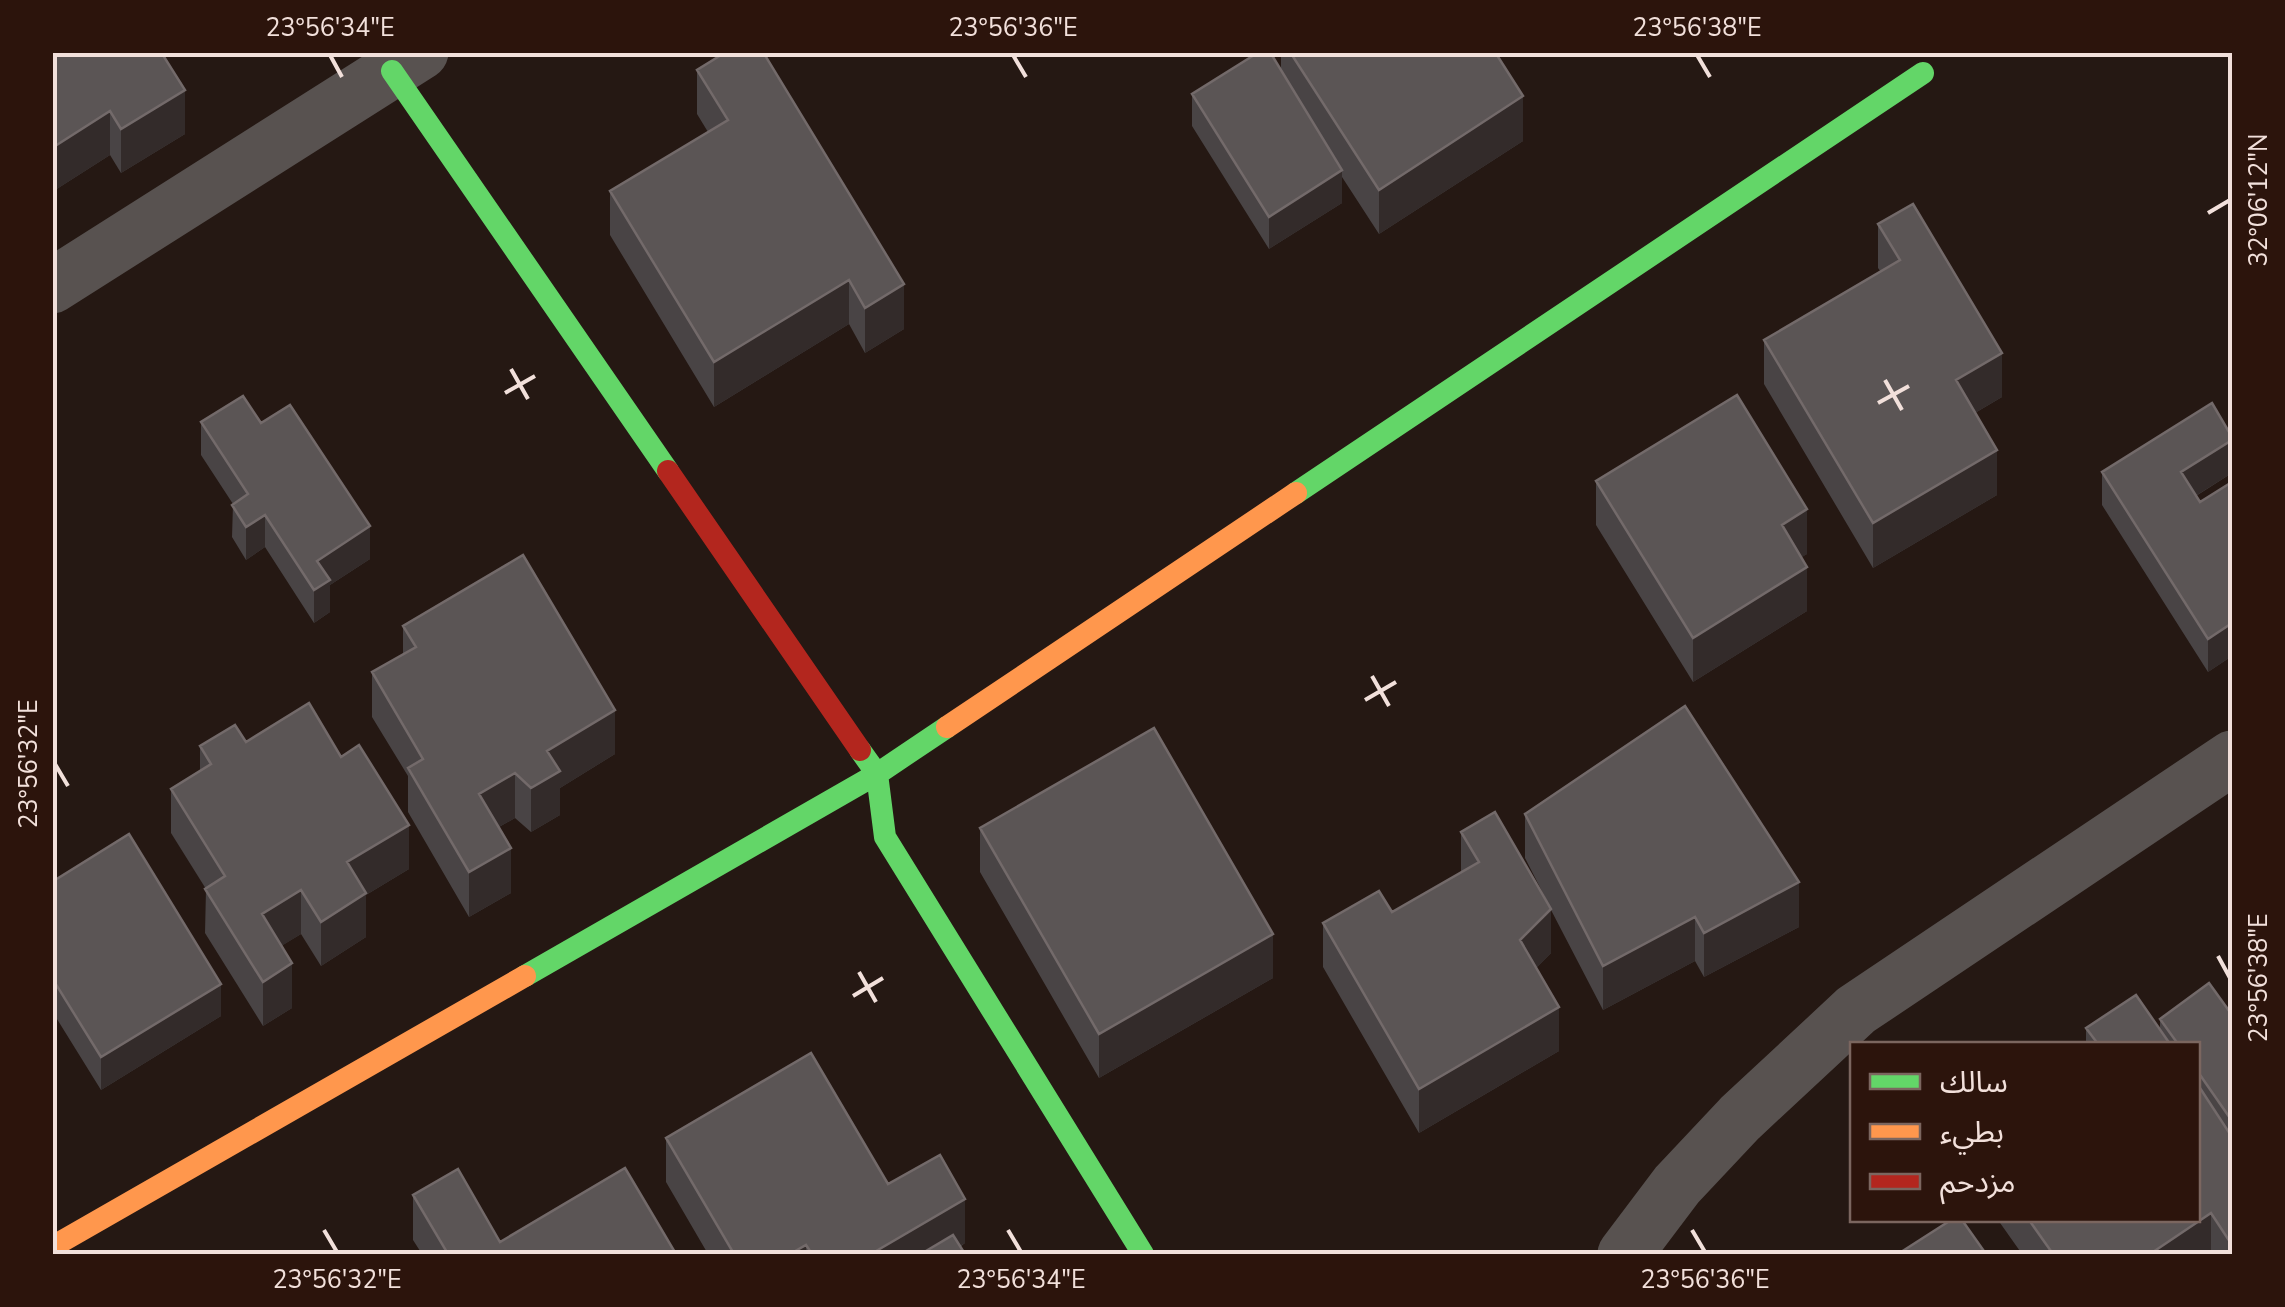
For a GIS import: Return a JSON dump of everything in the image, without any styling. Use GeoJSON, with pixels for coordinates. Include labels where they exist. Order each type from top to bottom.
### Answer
{"type":"FeatureCollection","features":[{"type":"Feature","properties":{"kind":"street"},"geometry":{"type":"LineString","coordinates":[[52,286],[406,62],[877,774],[885,837],[1143,1254]]}},
{"type":"Feature","properties":{"kind":"street"},"geometry":{"type":"LineString","coordinates":[[52,1247],[877,774],[1923,73]]}},
{"type":"Feature","properties":{"kind":"street"},"geometry":{"type":"LineString","coordinates":[[1625,1254],[1677,1186],[1728,1132],[1856,1010],[2232,758]]}},
{"type":"Feature","properties":{"kind":"building"},"geometry":{"type":"Polygon","coordinates":[[[52,52],[161,52],[185,90],[121,129],[110,111],[52,148],[52,52]]]}},
{"type":"Feature","properties":{"kind":"building"},"geometry":{"type":"Polygon","coordinates":[[[726,52],[763,52],[904,284],[865,308],[849,280],[714,362],[610,191],[728,120],[697,70],[726,52]]]}},
{"type":"Feature","properties":{"kind":"building"},"geometry":{"type":"Polygon","coordinates":[[[1259,52],[1270,52],[1342,170],[1269,217],[1192,94],[1259,52]]]}},
{"type":"Feature","properties":{"kind":"building"},"geometry":{"type":"Polygon","coordinates":[[[1290,52],[1495,52],[1523,96],[1379,190],[1290,52]]]}},
{"type":"Feature","properties":{"kind":"building"},"geometry":{"type":"Polygon","coordinates":[[[1913,204],[2002,353],[1956,380],[1997,450],[1873,523],[1764,340],[1900,260],[1878,224],[1913,204]]]}},
{"type":"Feature","properties":{"kind":"building"},"geometry":{"type":"Polygon","coordinates":[[[1737,395],[1807,509],[1782,525],[1807,567],[1693,638],[1596,481],[1737,395]]]}},
{"type":"Feature","properties":{"kind":"building"},"geometry":{"type":"Polygon","coordinates":[[[243,396],[261,423],[290,405],[370,526],[317,561],[330,580],[314,590],[265,515],[246,527],[232,505],[248,494],[201,422],[243,396]]]}},
{"type":"Feature","properties":{"kind":"building"},"geometry":{"type":"Polygon","coordinates":[[[2212,403],[2232,440],[2181,472],[2200,502],[2232,482],[2232,623],[2208,639],[2102,472],[2212,403]]]}},
{"type":"Feature","properties":{"kind":"building"},"geometry":{"type":"Polygon","coordinates":[[[523,555],[615,710],[547,751],[560,771],[531,788],[515,773],[479,794],[511,848],[469,872],[408,768],[423,759],[372,672],[416,647],[403,626],[523,555]]]}},
{"type":"Feature","properties":{"kind":"building"},"geometry":{"type":"Polygon","coordinates":[[[309,703],[341,757],[359,745],[409,825],[347,862],[366,893],[321,922],[301,890],[262,914],[292,963],[263,982],[205,889],[225,876],[171,789],[211,764],[200,746],[235,725],[246,742],[309,703]]]}},
{"type":"Feature","properties":{"kind":"building"},"geometry":{"type":"Polygon","coordinates":[[[1685,706],[1799,882],[1704,933],[1695,917],[1603,966],[1525,814],[1685,706]]]}},
{"type":"Feature","properties":{"kind":"building"},"geometry":{"type":"Polygon","coordinates":[[[1154,728],[1273,934],[1099,1034],[980,828],[1154,728]]]}},
{"type":"Feature","properties":{"kind":"building"},"geometry":{"type":"Polygon","coordinates":[[[1495,812],[1551,909],[1520,940],[1559,1007],[1419,1089],[1323,923],[1379,891],[1392,912],[1479,862],[1461,832],[1495,812]]]}},
{"type":"Feature","properties":{"kind":"building"},"geometry":{"type":"Polygon","coordinates":[[[129,834],[221,984],[101,1057],[52,978],[52,882],[129,834]]]}},
{"type":"Feature","properties":{"kind":"building"},"geometry":{"type":"Polygon","coordinates":[[[2209,983],[2232,1015],[2232,1121],[2200,1075],[2200,1042],[2177,1042],[2160,1019],[2209,983]]]}},
{"type":"Feature","properties":{"kind":"building"},"geometry":{"type":"Polygon","coordinates":[[[2136,995],[2169,1042],[2096,1042],[2086,1028],[2136,995]]]}},
{"type":"Feature","properties":{"kind":"building"},"geometry":{"type":"Polygon","coordinates":[[[811,1053],[888,1184],[940,1155],[965,1199],[871,1254],[812,1254],[806,1245],[790,1254],[734,1254],[666,1138],[811,1053]]]}},
{"type":"Feature","properties":{"kind":"building"},"geometry":{"type":"Polygon","coordinates":[[[2200,1088],[2232,1137],[2232,1236],[2228,1239],[2211,1213],[2200,1220],[2200,1088]]]}},
{"type":"Feature","properties":{"kind":"building"},"geometry":{"type":"Polygon","coordinates":[[[625,1168],[676,1254],[448,1254],[413,1195],[458,1169],[500,1242],[625,1168]]]}},
{"type":"Feature","properties":{"kind":"building"},"geometry":{"type":"Polygon","coordinates":[[[1948,1222],[1963,1222],[1986,1254],[1898,1254],[1948,1222]]]}},
{"type":"Feature","properties":{"kind":"building"},"geometry":{"type":"Polygon","coordinates":[[[2030,1222],[2198,1222],[2150,1254],[2053,1254],[2030,1222]]]}},
{"type":"Feature","properties":{"kind":"building"},"geometry":{"type":"Polygon","coordinates":[[[953,1235],[965,1254],[921,1254],[953,1235]]]}},
{"type":"Feature","properties":{"kind":"traffic: fast"},"geometry":{"type":"LineString","coordinates":[[392,71],[668,471]]}},
{"type":"Feature","properties":{"kind":"traffic: fast"},"geometry":{"type":"LineString","coordinates":[[1296,493],[1923,73]]}},
{"type":"Feature","properties":{"kind":"traffic: fast"},"geometry":{"type":"LineString","coordinates":[[525,976],[877,774],[947,727]]}},
{"type":"Feature","properties":{"kind":"traffic: fast"},"geometry":{"type":"LineString","coordinates":[[860,750],[877,774],[885,837],[1143,1254]]}},
{"type":"Feature","properties":{"kind":"traffic: slow"},"geometry":{"type":"LineString","coordinates":[[947,727],[1296,493]]}},
{"type":"Feature","properties":{"kind":"traffic: slow"},"geometry":{"type":"LineString","coordinates":[[52,1247],[525,976]]}},
{"type":"Feature","properties":{"kind":"traffic: jam"},"geometry":{"type":"LineString","coordinates":[[668,471],[860,750]]}}]}
